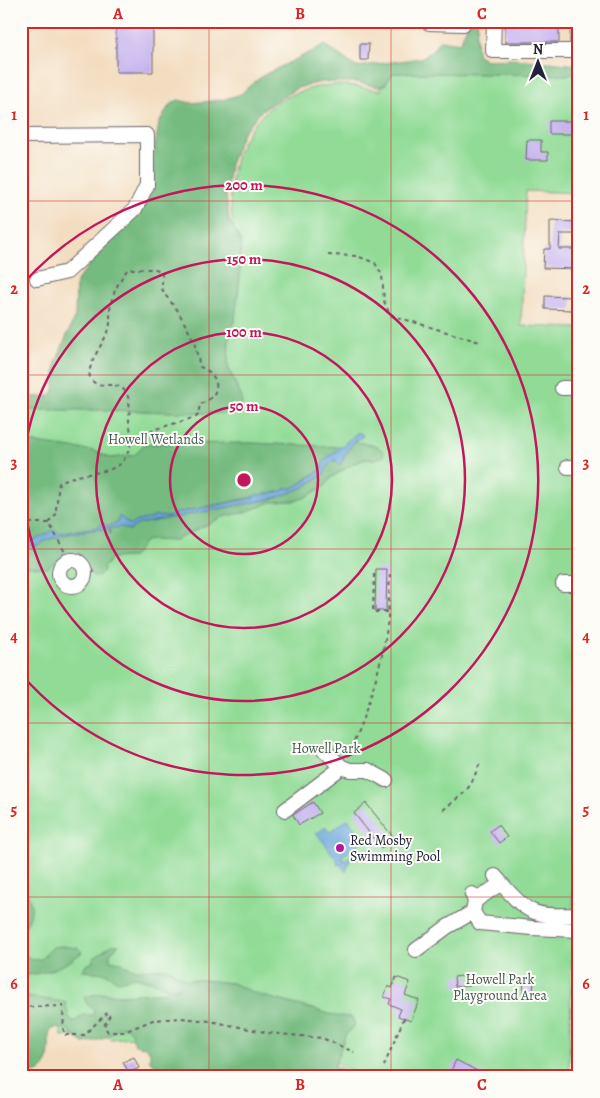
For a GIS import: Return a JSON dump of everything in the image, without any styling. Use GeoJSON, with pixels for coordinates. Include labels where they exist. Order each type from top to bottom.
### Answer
{"type":"FeatureCollection","features":[{"type":"Feature","properties":{"kind":"lane"},"geometry":{"type":"LineString","coordinates":[[429,21],[429,23],[463,24],[464,21]]}},
{"type":"Feature","properties":{"kind":"lane"},"geometry":{"type":"LineString","coordinates":[[494,21],[493,50],[577,51],[578,21]]}},
{"type":"Feature","properties":{"kind":"lane"},"geometry":{"type":"LineString","coordinates":[[21,136],[147,135],[147,184],[136,209],[67,272],[37,279]]}},
{"type":"Feature","properties":{"kind":"lane"},"geometry":{"type":"LineString","coordinates":[[562,388],[579,388]]}},
{"type":"Feature","properties":{"kind":"lane"},"geometry":{"type":"LineString","coordinates":[[563,584],[579,584]]}},
{"type":"Feature","properties":{"kind":"lane"},"geometry":{"type":"LineString","coordinates":[[324,750],[342,767],[350,770],[368,770],[386,780]]}},
{"type":"Feature","properties":{"kind":"lane"},"geometry":{"type":"LineString","coordinates":[[286,810],[342,767]]}},
{"type":"Feature","properties":{"kind":"lane"},"geometry":{"type":"LineString","coordinates":[[416,950],[474,902],[497,886],[500,881],[514,897],[532,911],[546,914],[579,915]]}},
{"type":"Feature","properties":{"kind":"lane"},"geometry":{"type":"LineString","coordinates":[[474,902],[480,923],[579,930]]}},
{"type":"Feature","properties":{"kind":"path"},"geometry":{"type":"LineString","coordinates":[[328,255],[356,256],[375,263],[382,275],[384,302],[390,315],[480,342]]}},
{"type":"Feature","properties":{"kind":"path"},"geometry":{"type":"LineString","coordinates":[[49,523],[57,513],[59,484],[69,477],[112,468],[119,465],[126,456],[131,440],[129,399],[118,386],[96,384],[91,380],[88,372],[109,329],[112,304],[120,278],[128,269],[156,269],[162,273],[162,289],[178,311],[194,341],[200,366],[211,373],[216,387],[213,397],[209,402],[200,404],[196,417],[146,432],[136,440],[131,440]]}},
{"type":"Feature","properties":{"kind":"path"},"geometry":{"type":"LineString","coordinates":[[21,523],[49,523]]}},
{"type":"Feature","properties":{"kind":"path"},"geometry":{"type":"LineString","coordinates":[[49,523],[67,556],[76,555],[90,565],[93,572],[89,577]]}},
{"type":"Feature","properties":{"kind":"path"},"geometry":{"type":"LineString","coordinates":[[374,574],[373,612],[388,612]]}},
{"type":"Feature","properties":{"kind":"path"},"geometry":{"type":"LineString","coordinates":[[342,767],[369,699],[381,656],[387,628],[390,574]]}},
{"type":"Feature","properties":{"kind":"path"},"geometry":{"type":"LineString","coordinates":[[443,810],[465,792],[480,761]]}},
{"type":"Feature","properties":{"kind":"path"},"geometry":{"type":"LineString","coordinates":[[21,1007],[63,1006],[64,1035],[84,1035],[108,1014],[104,1026],[108,1032],[115,1033],[124,1032],[153,1020],[181,1018],[210,1021],[269,1033],[322,1038],[354,1052]]}},
{"type":"Feature","properties":{"kind":"path"},"geometry":{"type":"LineString","coordinates":[[384,1066],[404,1018]]}},
{"type":"Feature","properties":{"kind":"green space"},"geometry":{"type":"Polygon","coordinates":[[[469,21],[478,21],[476,36],[477,54],[486,60],[515,59],[579,65],[579,73],[568,75],[393,73],[385,85],[378,87],[356,82],[321,82],[297,88],[262,110],[243,132],[230,164],[226,196],[229,220],[241,242],[240,276],[235,319],[229,338],[228,367],[242,398],[241,412],[234,414],[105,410],[21,410],[21,392],[35,397],[50,396],[54,390],[56,362],[75,316],[76,282],[106,243],[131,223],[139,212],[148,164],[154,154],[159,123],[169,106],[178,100],[191,103],[222,100],[241,94],[266,74],[325,45],[356,67],[421,58],[431,52],[440,40],[460,43],[469,21]]]}},
{"type":"Feature","properties":{"kind":"green space","name":"Howell Park"},"geometry":{"type":"Polygon","coordinates":[[[382,67],[579,68],[579,193],[526,191],[521,326],[579,328],[579,646],[569,1077],[365,1077],[298,1044],[155,1035],[111,1039],[100,1032],[90,1037],[62,1036],[58,1016],[21,1011],[21,405],[74,404],[236,237],[231,211],[231,185],[235,161],[244,139],[257,120],[275,104],[297,93],[324,86],[346,85],[381,91],[382,67]]]}},
{"type":"Feature","properties":{"kind":"green space"},"geometry":{"type":"Polygon","coordinates":[[[21,441],[94,451],[110,458],[135,455],[144,444],[251,443],[342,447],[325,460],[322,470],[309,476],[299,485],[285,488],[282,491],[172,514],[169,517],[137,521],[131,526],[118,521],[108,526],[49,534],[31,542],[21,541],[21,441]]]}},
{"type":"Feature","properties":{"kind":"green space"},"geometry":{"type":"Polygon","coordinates":[[[355,441],[377,447],[383,451],[384,456],[354,463],[331,478],[325,486],[304,498],[295,501],[271,502],[246,512],[223,517],[173,541],[145,541],[133,557],[110,558],[103,567],[104,571],[98,576],[94,577],[80,559],[58,560],[48,568],[21,566],[21,545],[37,546],[62,535],[109,528],[110,532],[111,528],[120,527],[130,530],[139,524],[276,498],[304,487],[324,474],[327,466],[336,459],[343,461],[344,456],[355,441]]]}},
{"type":"Feature","properties":{"kind":"green space"},"geometry":{"type":"Polygon","coordinates":[[[21,885],[29,897],[31,908],[28,920],[21,931],[21,885]]]}},
{"type":"Feature","properties":{"kind":"green space"},"geometry":{"type":"Polygon","coordinates":[[[112,945],[119,945],[110,953],[110,960],[121,962],[136,970],[167,968],[187,980],[232,983],[259,995],[336,1016],[352,1017],[355,1024],[346,1034],[334,1067],[359,1077],[168,1077],[162,1069],[150,1061],[150,1051],[145,1047],[135,1045],[131,1032],[126,1027],[119,1027],[103,1038],[84,1043],[72,1035],[68,1029],[54,1028],[49,1033],[49,1055],[45,1066],[34,1073],[26,1073],[25,1053],[21,1044],[21,996],[65,1002],[69,1017],[76,1021],[83,1015],[93,1015],[94,1011],[87,1004],[84,997],[101,993],[120,995],[170,992],[180,987],[169,989],[154,982],[134,977],[118,981],[105,973],[82,971],[86,965],[93,962],[93,958],[112,945]]]}},
{"type":"Feature","properties":{"kind":"green space"},"geometry":{"type":"Polygon","coordinates":[[[21,947],[26,956],[34,960],[41,959],[53,947],[78,948],[82,952],[75,958],[53,969],[21,976],[21,947]]]}},
{"type":"Feature","properties":{"kind":"water"},"geometry":{"type":"Polygon","coordinates":[[[358,432],[363,435],[362,437],[355,441],[344,456],[341,464],[337,464],[335,459],[328,466],[324,474],[304,487],[276,498],[139,524],[130,530],[120,527],[111,528],[110,534],[109,528],[61,535],[37,546],[21,545],[21,541],[31,542],[54,530],[59,533],[98,527],[103,523],[108,526],[117,523],[119,516],[131,525],[137,521],[153,518],[154,516],[169,517],[172,514],[252,498],[257,494],[282,491],[288,487],[290,489],[321,470],[325,460],[358,432]]]}},
{"type":"Feature","properties":{"kind":"water","name":"Red Mosby Swimming Pool"},"geometry":{"type":"Polygon","coordinates":[[[348,819],[364,840],[341,857],[344,861],[351,855],[346,872],[340,864],[336,863],[338,861],[315,831],[318,833],[325,827],[330,832],[348,819]]]}},
{"type":"Feature","properties":{"kind":"building"},"geometry":{"type":"Polygon","coordinates":[[[116,21],[153,21],[153,72],[116,72],[116,21]]]}},
{"type":"Feature","properties":{"kind":"building"},"geometry":{"type":"Polygon","coordinates":[[[505,21],[559,21],[559,42],[505,42],[505,21]]]}},
{"type":"Feature","properties":{"kind":"building"},"geometry":{"type":"Polygon","coordinates":[[[360,44],[369,44],[368,60],[360,60],[360,44]]]}},
{"type":"Feature","properties":{"kind":"building"},"geometry":{"type":"Polygon","coordinates":[[[549,121],[576,121],[576,134],[549,134],[549,121]]]}},
{"type":"Feature","properties":{"kind":"building"},"geometry":{"type":"Polygon","coordinates":[[[527,140],[541,140],[541,152],[548,152],[548,160],[526,160],[527,140]]]}},
{"type":"Feature","properties":{"kind":"building"},"geometry":{"type":"Polygon","coordinates":[[[550,221],[579,222],[579,234],[560,234],[559,249],[579,249],[579,269],[543,268],[544,249],[550,249],[550,221]]]}},
{"type":"Feature","properties":{"kind":"building"},"geometry":{"type":"Polygon","coordinates":[[[545,296],[572,297],[572,310],[545,309],[545,296]]]}},
{"type":"Feature","properties":{"kind":"building"},"geometry":{"type":"Polygon","coordinates":[[[376,569],[387,569],[386,611],[375,611],[376,569]]]}},
{"type":"Feature","properties":{"kind":"building"},"geometry":{"type":"Polygon","coordinates":[[[313,802],[320,813],[299,825],[293,815],[313,802]]]}},
{"type":"Feature","properties":{"kind":"building"},"geometry":{"type":"Polygon","coordinates":[[[366,803],[394,838],[381,848],[354,813],[366,803]]]}},
{"type":"Feature","properties":{"kind":"building"},"geometry":{"type":"Polygon","coordinates":[[[498,825],[507,837],[499,843],[490,831],[498,825]]]}},
{"type":"Feature","properties":{"kind":"building"},"geometry":{"type":"Polygon","coordinates":[[[469,975],[470,986],[455,987],[454,977],[469,975]]]}},
{"type":"Feature","properties":{"kind":"building"},"geometry":{"type":"Polygon","coordinates":[[[396,977],[410,982],[405,995],[419,1000],[411,1021],[398,1016],[401,1009],[389,1004],[391,999],[384,997],[388,986],[392,988],[396,977]]]}},
{"type":"Feature","properties":{"kind":"building"},"geometry":{"type":"Polygon","coordinates":[[[524,979],[534,980],[533,995],[523,994],[524,979]]]}},
{"type":"Feature","properties":{"kind":"building"},"geometry":{"type":"Polygon","coordinates":[[[134,1057],[139,1068],[129,1073],[123,1062],[134,1057]]]}},
{"type":"Feature","properties":{"kind":"building"},"geometry":{"type":"Polygon","coordinates":[[[456,1060],[489,1077],[448,1077],[456,1060]]]}},
{"type":"Feature","properties":{"kind":"place","name":"Red Mosby Swimming Pool"},"geometry":{"type":"Point","coordinates":[340,848]}},
{"type":"Feature","properties":{"kind":"park label","name":"Howell Wetlands"},"geometry":{"type":"Point","coordinates":[156,439]}},
{"type":"Feature","properties":{"kind":"park label","name":"Howell Park Playground Area"},"geometry":{"type":"Point","coordinates":[500,988]}}]}
